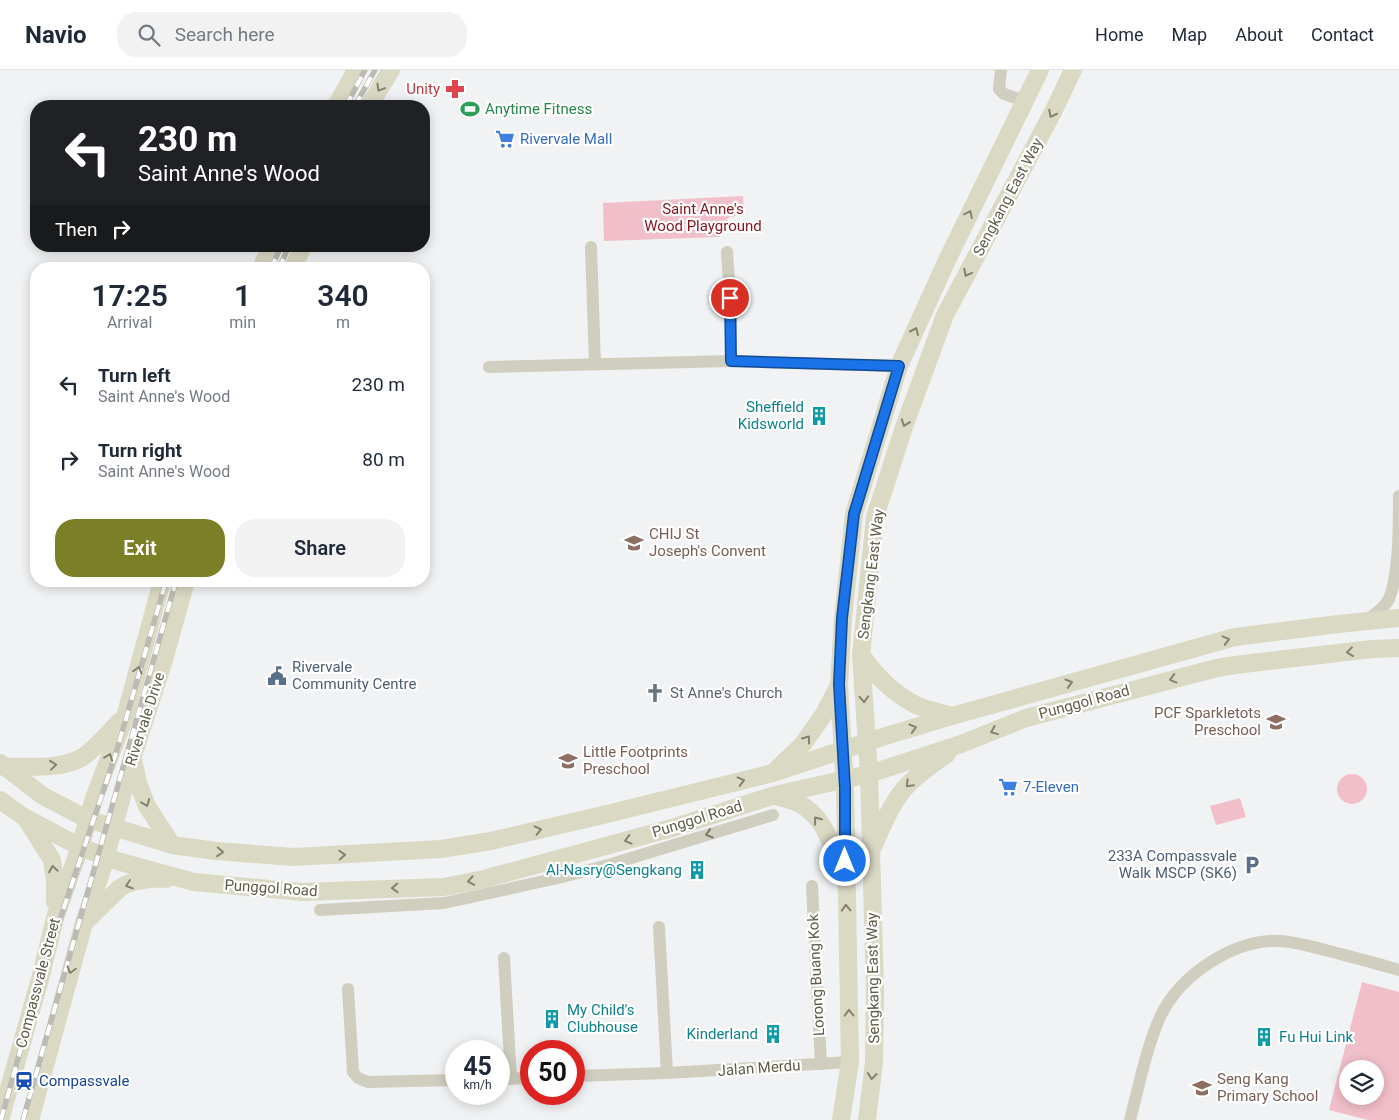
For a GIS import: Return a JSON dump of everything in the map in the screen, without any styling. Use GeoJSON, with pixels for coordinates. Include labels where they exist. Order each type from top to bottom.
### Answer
{"type":"FeatureCollection","features":[{"type":"Feature","properties":{"kind":"main road"},"geometry":{"type":"LineString","coordinates":[[339,100],[356,70]]}},
{"type":"Feature","properties":{"kind":"main road"},"geometry":{"type":"LineString","coordinates":[[373,100],[391,70]]}},
{"type":"Feature","properties":{"kind":"main road","name":"Sengkang East Way"},"geometry":{"type":"LineString","coordinates":[[841,1120],[850,1062],[844,780],[839,684],[842,618],[854,514],[899,366],[948,258],[1040,70]]}},
{"type":"Feature","properties":{"kind":"main road","name":"Sengkang East Way"},"geometry":{"type":"LineString","coordinates":[[867,1120],[874,1062],[875,992],[869,774],[862,655],[875,517],[904,427],[945,315],[1054,110],[1073,70]]}},
{"type":"Feature","properties":{"kind":"main road","name":"Rivervale Drive"},"geometry":{"type":"LineString","coordinates":[[80,846],[94,798],[124,717],[160,587]]}},
{"type":"Feature","properties":{"kind":"main road","name":"Rivervale Drive"},"geometry":{"type":"LineString","coordinates":[[105,856],[184,587]]}},
{"type":"Feature","properties":{"kind":"main road","name":"Punggol Road"},"geometry":{"type":"LineString","coordinates":[[2,765],[43,796],[87,820],[172,845],[216,852],[293,857],[441,849],[490,841],[594,818],[773,773],[952,716],[1235,637],[1367,620],[1399,618]]}},
{"type":"Feature","properties":{"kind":"main road","name":"Punggol Road"},"geometry":{"type":"LineString","coordinates":[[0,800],[24,816],[80,846],[105,856],[194,882],[302,892],[338,891],[444,895],[484,879],[672,828],[775,796],[869,774],[961,744],[1026,718],[1217,668],[1372,649],[1399,648]]}},
{"type":"Feature","properties":{"kind":"main road"},"geometry":{"type":"LineString","coordinates":[[862,655],[877,677],[896,692],[916,705],[952,716]]}},
{"type":"Feature","properties":{"kind":"main road"},"geometry":{"type":"LineString","coordinates":[[773,773],[803,744],[824,714],[839,684]]}},
{"type":"Feature","properties":{"kind":"main road"},"geometry":{"type":"LineString","coordinates":[[2,765],[51,766],[69,763],[82,758],[124,717]]}},
{"type":"Feature","properties":{"kind":"main road"},"geometry":{"type":"LineString","coordinates":[[871,852],[889,812],[904,789],[922,772],[961,744]]}},
{"type":"Feature","properties":{"kind":"main road"},"geometry":{"type":"LineString","coordinates":[[133,756],[138,782],[147,806],[172,845]]}},
{"type":"Feature","properties":{"kind":"main road"},"geometry":{"type":"LineString","coordinates":[[775,796],[798,803],[815,815],[828,834],[846,879]]}},
{"type":"Feature","properties":{"kind":"main road"},"geometry":{"type":"LineString","coordinates":[[24,816],[52,860],[55,880],[55,918]]}},
{"type":"Feature","properties":{"kind":"main road","name":"Compassvale Street"},"geometry":{"type":"LineString","coordinates":[[0,1120],[38,987],[55,918],[80,846]]}},
{"type":"Feature","properties":{"kind":"main road","name":"Compassvale Street"},"geometry":{"type":"LineString","coordinates":[[30,1120],[84,923],[105,856]]}},
{"type":"Feature","properties":{"kind":"main road"},"geometry":{"type":"LineString","coordinates":[[84,923],[121,887],[158,878],[194,882]]}},
{"type":"Feature","properties":{"kind":"street"},"geometry":{"type":"LineString","coordinates":[[1002,70],[1000,89],[1004,94],[1026,101]]}},
{"type":"Feature","properties":{"kind":"street"},"geometry":{"type":"LineString","coordinates":[[590,247],[595,364]]}},
{"type":"Feature","properties":{"kind":"street"},"geometry":{"type":"LineString","coordinates":[[727,252],[731,313],[731,361]]}},
{"type":"Feature","properties":{"kind":"street"},"geometry":{"type":"LineString","coordinates":[[489,367],[731,361],[899,366]]}},
{"type":"Feature","properties":{"kind":"street"},"geometry":{"type":"LineString","coordinates":[[1367,620],[1384,607],[1391,595],[1397,576],[1399,562],[1399,496]]}},
{"type":"Feature","properties":{"kind":"street"},"geometry":{"type":"LineString","coordinates":[[725,811],[729,828]]}},
{"type":"Feature","properties":{"kind":"street"},"geometry":{"type":"LineString","coordinates":[[320,910],[444,895],[558,878],[608,865],[773,815]]}},
{"type":"Feature","properties":{"kind":"street"},"geometry":{"type":"LineString","coordinates":[[602,847],[608,865]]}},
{"type":"Feature","properties":{"kind":"street","name":"Lorong Buang Kok"},"geometry":{"type":"LineString","coordinates":[[812,886],[821,1064]]}},
{"type":"Feature","properties":{"kind":"street"},"geometry":{"type":"LineString","coordinates":[[338,891],[339,909]]}},
{"type":"Feature","properties":{"kind":"street"},"geometry":{"type":"LineString","coordinates":[[659,927],[667,1073]]}},
{"type":"Feature","properties":{"kind":"street"},"geometry":{"type":"LineString","coordinates":[[1130,1120],[1151,1042],[1160,1017],[1178,991],[1191,978],[1207,964],[1223,955],[1242,948],[1279,941],[1399,970]]}},
{"type":"Feature","properties":{"kind":"street"},"geometry":{"type":"LineString","coordinates":[[504,958],[505,1040]]}},
{"type":"Feature","properties":{"kind":"street"},"geometry":{"type":"LineString","coordinates":[[348,989],[353,1072],[358,1078],[368,1082],[445,1080]]}},
{"type":"Feature","properties":{"kind":"street","name":"Jalan Merdu"},"geometry":{"type":"LineString","coordinates":[[585,1076],[667,1073],[850,1062]]}},
{"type":"Feature","properties":{"kind":"green space","name":"Saint Anne's Wood Playground"},"geometry":{"type":"Polygon","coordinates":[[[743,196],[744,215],[729,217],[721,228],[720,237],[604,241],[603,203],[743,196]]]}},
{"type":"Feature","properties":{"kind":"green space"},"geometry":{"type":"Polygon","coordinates":[[[1352,774],[1363,778],[1367,789],[1363,800],[1352,804],[1341,800],[1337,789],[1341,778],[1352,774]]]}},
{"type":"Feature","properties":{"kind":"green space"},"geometry":{"type":"Polygon","coordinates":[[[1240,798],[1246,817],[1216,825],[1210,806],[1240,798]]]}},
{"type":"Feature","properties":{"kind":"green space"},"geometry":{"type":"Polygon","coordinates":[[[1362,982],[1399,992],[1399,1120],[1368,1120],[1329,1110],[1339,1071],[1339,1105],[1384,1105],[1384,1060],[1342,1060],[1362,982]]]}},
{"type":"Feature","properties":{"kind":"railway"},"geometry":{"type":"LineString","coordinates":[[349,100],[365,70]]}},
{"type":"Feature","properties":{"kind":"railway"},"geometry":{"type":"LineString","coordinates":[[358,100],[375,70]]}},
{"type":"Feature","properties":{"kind":"railway"},"geometry":{"type":"LineString","coordinates":[[274,262],[278,252]]}},
{"type":"Feature","properties":{"kind":"railway"},"geometry":{"type":"LineString","coordinates":[[282,262],[286,252]]}},
{"type":"Feature","properties":{"kind":"railway"},"geometry":{"type":"LineString","coordinates":[[1,1120],[40,979],[116,753],[164,587]]}},
{"type":"Feature","properties":{"kind":"railway"},"geometry":{"type":"LineString","coordinates":[[23,1120],[174,587]]}},
{"type":"Feature","properties":{"kind":"place","name":"Unity"},"geometry":{"type":"Point","coordinates":[455,89]}},
{"type":"Feature","properties":{"kind":"place","name":"Anytime Fitness"},"geometry":{"type":"Point","coordinates":[470,109]}},
{"type":"Feature","properties":{"kind":"place","name":"Rivervale Mall"},"geometry":{"type":"Point","coordinates":[505,139]}},
{"type":"Feature","properties":{"kind":"place","name":"Sheffield Kidsworld"},"geometry":{"type":"Point","coordinates":[819,416]}},
{"type":"Feature","properties":{"kind":"place","name":"CHIJ St Joseph's Convent"},"geometry":{"type":"Point","coordinates":[634,543]}},
{"type":"Feature","properties":{"kind":"place","name":"Rivervale Community Centre"},"geometry":{"type":"Point","coordinates":[277,676]}},
{"type":"Feature","properties":{"kind":"place","name":"St Anne's Church"},"geometry":{"type":"Point","coordinates":[655,693]}},
{"type":"Feature","properties":{"kind":"place","name":"PCF Sparkletots Preschool"},"geometry":{"type":"Point","coordinates":[1276,722]}},
{"type":"Feature","properties":{"kind":"place","name":"Little Footprints Preschool"},"geometry":{"type":"Point","coordinates":[568,761]}},
{"type":"Feature","properties":{"kind":"place","name":"7-Eleven"},"geometry":{"type":"Point","coordinates":[1008,787]}},
{"type":"Feature","properties":{"kind":"place","name":"233A Compassvale Walk MSCP (SK6)"},"geometry":{"type":"Point","coordinates":[1252,865]}},
{"type":"Feature","properties":{"kind":"place","name":"Al-Nasry@Sengkang"},"geometry":{"type":"Point","coordinates":[697,870]}},
{"type":"Feature","properties":{"kind":"place","name":"My Child's Clubhouse"},"geometry":{"type":"Point","coordinates":[552,1019]}},
{"type":"Feature","properties":{"kind":"place","name":"Kinderland"},"geometry":{"type":"Point","coordinates":[773,1034]}},
{"type":"Feature","properties":{"kind":"place","name":"Fu Hui Link"},"geometry":{"type":"Point","coordinates":[1264,1037]}},
{"type":"Feature","properties":{"kind":"place","name":"Compassvale"},"geometry":{"type":"Point","coordinates":[24,1081]}},
{"type":"Feature","properties":{"kind":"place","name":"Seng Kang Primary School"},"geometry":{"type":"Point","coordinates":[1202,1088]}},
{"type":"Feature","properties":{"kind":"route"},"geometry":{"type":"LineString","coordinates":[[730,298],[731,361],[899,366],[854,514],[842,618],[839,684],[845,788],[845,861]]}}]}
